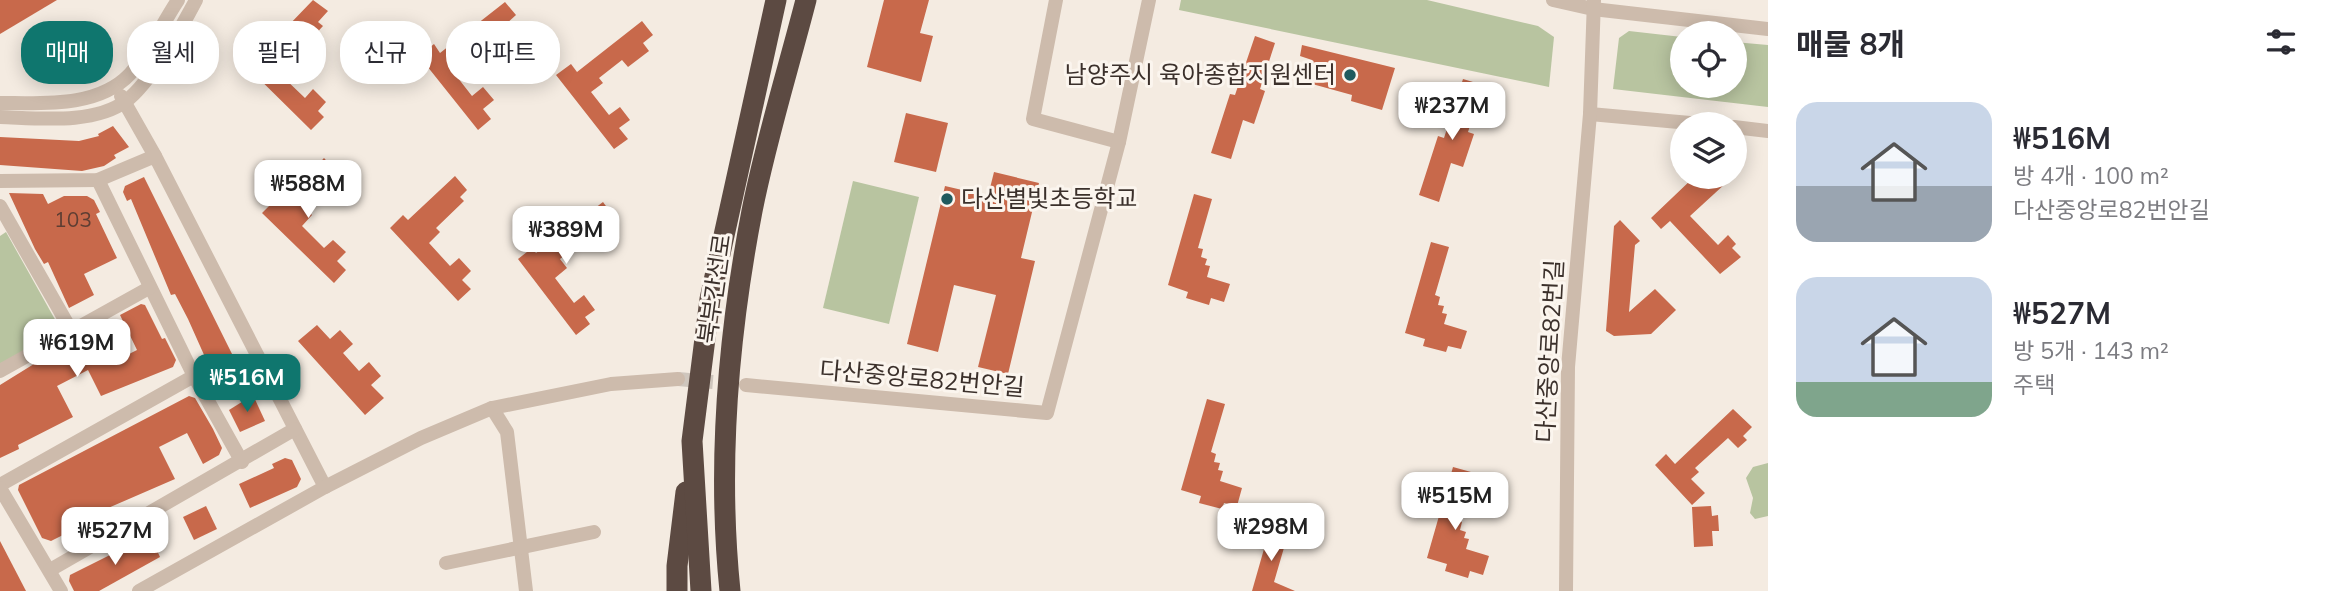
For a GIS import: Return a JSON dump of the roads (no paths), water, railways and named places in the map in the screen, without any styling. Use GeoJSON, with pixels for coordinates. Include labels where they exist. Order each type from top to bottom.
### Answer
{"type":"FeatureCollection","features":[{"type":"Feature","properties":{"kind":"highway","name":"북부간선로"},"geometry":{"type":"LineString","coordinates":[[702,591],[692,441],[710,299],[776,0]]}},
{"type":"Feature","properties":{"kind":"highway","name":"북부간선로"},"geometry":{"type":"LineString","coordinates":[[730,591],[724,520],[725,411],[752,211],[806,0]]}},
{"type":"Feature","properties":{"kind":"highway"},"geometry":{"type":"LineString","coordinates":[[677,591],[677,566],[692,441]]}},
{"type":"Feature","properties":{"kind":"highway"},"geometry":{"type":"LineString","coordinates":[[724,520],[741,591]]}},
{"type":"Feature","properties":{"kind":"street"},"geometry":{"type":"LineString","coordinates":[[0,103],[68,102],[114,86],[129,75],[178,0]]}},
{"type":"Feature","properties":{"kind":"street"},"geometry":{"type":"LineString","coordinates":[[0,117],[73,118],[125,102],[181,28],[196,0]]}},
{"type":"Feature","properties":{"kind":"street"},"geometry":{"type":"LineString","coordinates":[[1056,0],[1033,119],[1119,142]]}},
{"type":"Feature","properties":{"kind":"street","name":"다산중앙로82번안길"},"geometry":{"type":"LineString","coordinates":[[746,385],[1047,413],[1119,142],[1149,0]]}},
{"type":"Feature","properties":{"kind":"street"},"geometry":{"type":"LineString","coordinates":[[1553,0],[1768,29]]}},
{"type":"Feature","properties":{"kind":"street","name":"다산중앙로82번길"},"geometry":{"type":"LineString","coordinates":[[1566,591],[1568,366],[1590,114],[1593,5]]}},
{"type":"Feature","properties":{"kind":"street"},"geometry":{"type":"LineString","coordinates":[[114,86],[155,156],[241,319],[325,487]]}},
{"type":"Feature","properties":{"kind":"street"},"geometry":{"type":"LineString","coordinates":[[1590,114],[1670,121]]}},
{"type":"Feature","properties":{"kind":"street"},"geometry":{"type":"LineString","coordinates":[[1747,129],[1768,131]]}},
{"type":"Feature","properties":{"kind":"street"},"geometry":{"type":"LineString","coordinates":[[0,181],[98,180],[155,156]]}},
{"type":"Feature","properties":{"kind":"street"},"geometry":{"type":"LineString","coordinates":[[98,180],[149,288],[242,462]]}},
{"type":"Feature","properties":{"kind":"street"},"geometry":{"type":"LineString","coordinates":[[0,206],[72,332]]}},
{"type":"Feature","properties":{"kind":"street"},"geometry":{"type":"LineString","coordinates":[[0,371],[149,288]]}},
{"type":"Feature","properties":{"kind":"street"},"geometry":{"type":"LineString","coordinates":[[61,591],[0,486],[194,376]]}},
{"type":"Feature","properties":{"kind":"street"},"geometry":{"type":"LineString","coordinates":[[139,591],[325,487],[421,438],[492,408],[611,384],[678,379]]}},
{"type":"Feature","properties":{"kind":"street"},"geometry":{"type":"LineString","coordinates":[[492,408],[507,432],[526,591]]}},
{"type":"Feature","properties":{"kind":"street"},"geometry":{"type":"LineString","coordinates":[[50,570],[242,462],[295,429]]}},
{"type":"Feature","properties":{"kind":"street"},"geometry":{"type":"LineString","coordinates":[[446,563],[594,532]]}},
{"type":"Feature","properties":{"kind":"tunnel"},"geometry":{"type":"LineString","coordinates":[[678,379],[738,384]]}},
{"type":"Feature","properties":{"kind":"place","name":"남양주시 육아종합지원센터"},"geometry":{"type":"Point","coordinates":[1350,75]}},
{"type":"Feature","properties":{"kind":"place","name":"다산별빛초등학교"},"geometry":{"type":"Point","coordinates":[947,199]}}]}
